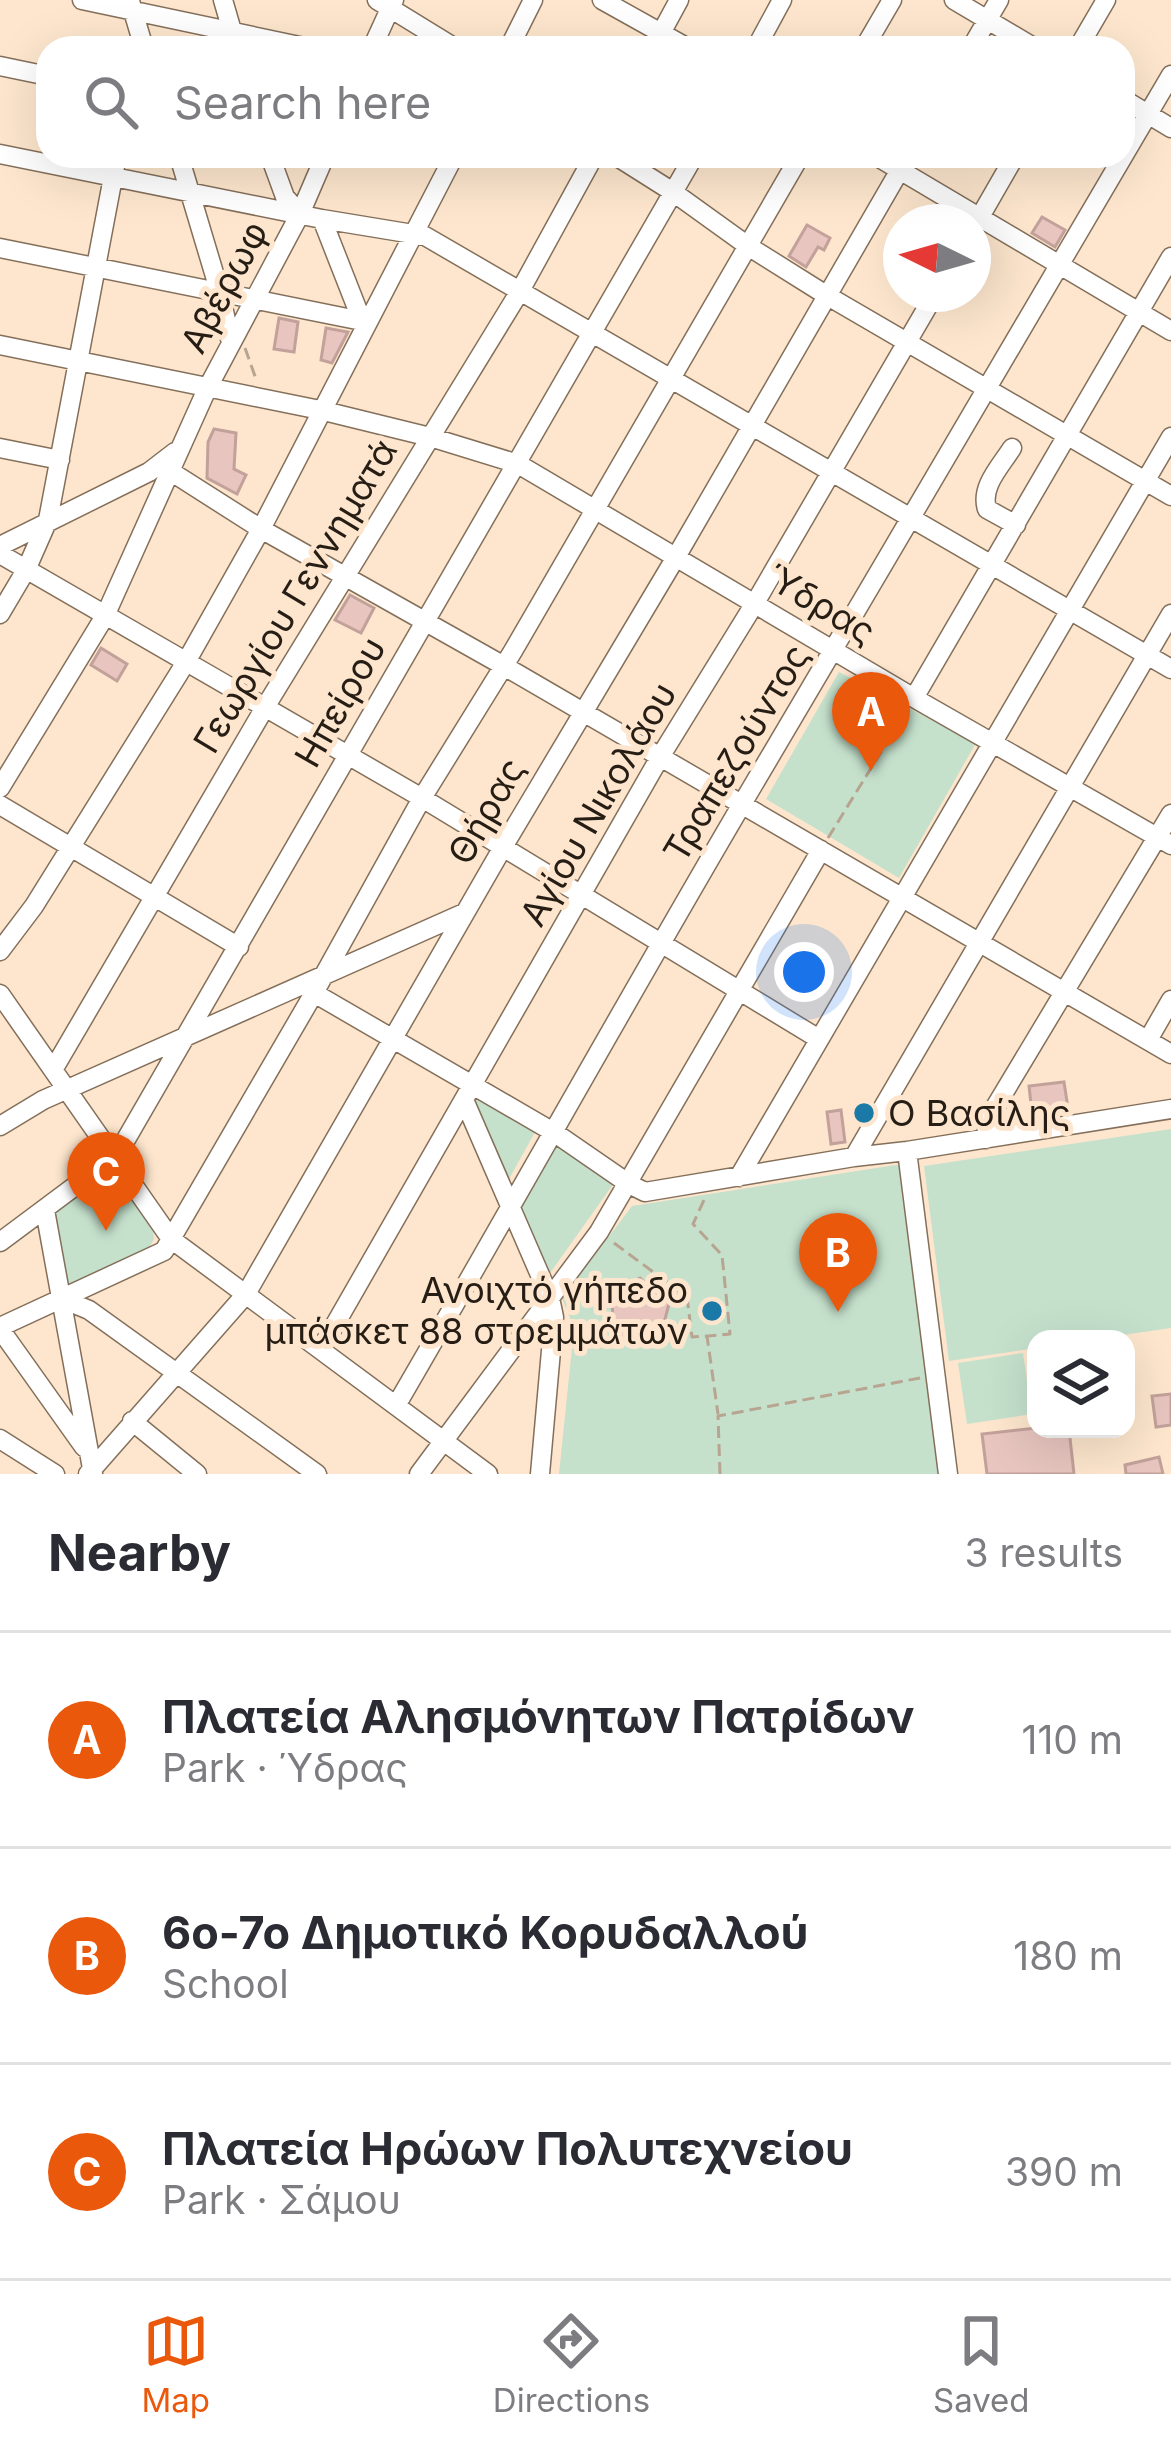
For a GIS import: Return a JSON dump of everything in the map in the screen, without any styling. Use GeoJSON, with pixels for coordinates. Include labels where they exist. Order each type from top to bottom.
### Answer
{"type":"FeatureCollection","features":[{"type":"Feature","properties":{"kind":"street"},"geometry":{"type":"LineString","coordinates":[[82,0],[131,5],[223,36]]}},
{"type":"Feature","properties":{"kind":"street"},"geometry":{"type":"LineString","coordinates":[[224,0],[234,36]]}},
{"type":"Feature","properties":{"kind":"street"},"geometry":{"type":"LineString","coordinates":[[514,36],[533,0]]}},
{"type":"Feature","properties":{"kind":"street"},"geometry":{"type":"LineString","coordinates":[[602,0],[650,36]]}},
{"type":"Feature","properties":{"kind":"street"},"geometry":{"type":"LineString","coordinates":[[660,36],[679,0]]}},
{"type":"Feature","properties":{"kind":"street"},"geometry":{"type":"LineString","coordinates":[[762,36],[782,0]]}},
{"type":"Feature","properties":{"kind":"street"},"geometry":{"type":"LineString","coordinates":[[871,36],[892,0]]}},
{"type":"Feature","properties":{"kind":"street"},"geometry":{"type":"LineString","coordinates":[[954,0],[1015,36]]}},
{"type":"Feature","properties":{"kind":"street"},"geometry":{"type":"LineString","coordinates":[[978,36],[999,0]]}},
{"type":"Feature","properties":{"kind":"street"},"geometry":{"type":"LineString","coordinates":[[1085,36],[1106,0]]}},
{"type":"Feature","properties":{"kind":"street"},"geometry":{"type":"LineString","coordinates":[[376,36],[387,3],[436,36]]}},
{"type":"Feature","properties":{"kind":"street"},"geometry":{"type":"LineString","coordinates":[[131,5],[140,36]]}},
{"type":"Feature","properties":{"kind":"street"},"geometry":{"type":"LineString","coordinates":[[0,66],[36,74]]}},
{"type":"Feature","properties":{"kind":"street","name":"Τραπεζούντος"},"geometry":{"type":"LineString","coordinates":[[1135,136],[1171,75]]}},
{"type":"Feature","properties":{"kind":"street"},"geometry":{"type":"LineString","coordinates":[[1135,106],[1171,128]]}},
{"type":"Feature","properties":{"kind":"street"},"geometry":{"type":"LineString","coordinates":[[0,154],[36,161]]}},
{"type":"Feature","properties":{"kind":"street"},"geometry":{"type":"LineString","coordinates":[[69,168],[415,233],[439,243],[1171,669]]}},
{"type":"Feature","properties":{"kind":"street"},"geometry":{"type":"LineString","coordinates":[[0,614],[48,520],[115,168]]}},
{"type":"Feature","properties":{"kind":"street"},"geometry":{"type":"LineString","coordinates":[[182,168],[235,336]]}},
{"type":"Feature","properties":{"kind":"street"},"geometry":{"type":"LineString","coordinates":[[274,168],[285,197],[301,214]]}},
{"type":"Feature","properties":{"kind":"street","name":"Αβέρωφ"},"geometry":{"type":"LineString","coordinates":[[0,788],[105,616],[207,388],[301,214],[320,168]]}},
{"type":"Feature","properties":{"kind":"street"},"geometry":{"type":"LineString","coordinates":[[0,951],[34,906],[186,662],[261,529],[364,322],[448,168]]}},
{"type":"Feature","properties":{"kind":"street","name":"Γεωργίου Γεννηματά"},"geometry":{"type":"LineString","coordinates":[[53,1070],[264,710],[520,291],[587,168]]}},
{"type":"Feature","properties":{"kind":"street"},"geometry":{"type":"LineString","coordinates":[[635,168],[826,296],[1171,496]]}},
{"type":"Feature","properties":{"kind":"street","name":"Ηπείρου"},"geometry":{"type":"LineString","coordinates":[[0,1242],[114,1157],[687,168]]}},
{"type":"Feature","properties":{"kind":"street"},"geometry":{"type":"LineString","coordinates":[[90,1467],[0,1328],[164,1251],[422,798],[504,666],[793,168]]}},
{"type":"Feature","properties":{"kind":"street","name":"Θήρας"},"geometry":{"type":"LineString","coordinates":[[90,1467],[246,1294],[901,168]]}},
{"type":"Feature","properties":{"kind":"street"},"geometry":{"type":"LineString","coordinates":[[910,168],[953,204]]}},
{"type":"Feature","properties":{"kind":"street"},"geometry":{"type":"LineString","coordinates":[[987,204],[1008,168]]}},
{"type":"Feature","properties":{"kind":"street","name":"Τραπεζούντος"},"geometry":{"type":"LineString","coordinates":[[397,1404],[1117,168]]}},
{"type":"Feature","properties":{"kind":"street"},"geometry":{"type":"LineString","coordinates":[[322,219],[364,322]]}},
{"type":"Feature","properties":{"kind":"street"},"geometry":{"type":"LineString","coordinates":[[991,230],[1171,331]]}},
{"type":"Feature","properties":{"kind":"street"},"geometry":{"type":"LineString","coordinates":[[0,248],[364,322]]}},
{"type":"Feature","properties":{"kind":"street"},"geometry":{"type":"LineString","coordinates":[[914,698],[1171,257]]}},
{"type":"Feature","properties":{"kind":"street","name":"Αγίου Νικολάου"},"geometry":{"type":"LineString","coordinates":[[321,1349],[660,757],[925,312]]}},
{"type":"Feature","properties":{"kind":"street","name":"Ύδρας"},"geometry":{"type":"LineString","coordinates":[[0,345],[320,410],[430,436],[518,464],[1164,841]]}},
{"type":"Feature","properties":{"kind":"street"},"geometry":{"type":"LineString","coordinates":[[739,1177],[1171,437]]}},
{"type":"Feature","properties":{"kind":"street"},"geometry":{"type":"LineString","coordinates":[[0,448],[60,460]]}},
{"type":"Feature","properties":{"kind":"street"},"geometry":{"type":"LineString","coordinates":[[1012,448],[984,498],[987,509],[1016,525]]}},
{"type":"Feature","properties":{"kind":"street"},"geometry":{"type":"LineString","coordinates":[[178,449],[149,472],[48,520],[0,550],[26,570],[422,798],[819,1039]]}},
{"type":"Feature","properties":{"kind":"street"},"geometry":{"type":"LineString","coordinates":[[170,471],[261,529],[1171,1054]]}},
{"type":"Feature","properties":{"kind":"street"},"geometry":{"type":"LineString","coordinates":[[854,1156],[1171,614]]}},
{"type":"Feature","properties":{"kind":"street"},"geometry":{"type":"LineString","coordinates":[[0,805],[238,947]]}},
{"type":"Feature","properties":{"kind":"street"},"geometry":{"type":"LineString","coordinates":[[986,1139],[988,1119],[1164,841],[1171,814]]}},
{"type":"Feature","properties":{"kind":"street"},"geometry":{"type":"LineString","coordinates":[[419,1474],[599,1232],[821,850]]}},
{"type":"Feature","properties":{"kind":"street"},"geometry":{"type":"LineString","coordinates":[[0,1126],[67,1089],[319,984],[465,913]]}},
{"type":"Feature","properties":{"kind":"street"},"geometry":{"type":"LineString","coordinates":[[319,984],[469,1094],[555,1133],[638,1190],[653,1192],[854,1156],[1171,1109]]}},
{"type":"Feature","properties":{"kind":"street"},"geometry":{"type":"LineString","coordinates":[[0,994],[171,1239],[488,1474]]}},
{"type":"Feature","properties":{"kind":"street"},"geometry":{"type":"LineString","coordinates":[[1148,1040],[1171,1000]]}},
{"type":"Feature","properties":{"kind":"street"},"geometry":{"type":"LineString","coordinates":[[469,1094],[510,1209],[550,1298],[554,1336],[540,1474]]}},
{"type":"Feature","properties":{"kind":"street"},"geometry":{"type":"LineString","coordinates":[[907,1151],[948,1474]]}},
{"type":"Feature","properties":{"kind":"street"},"geometry":{"type":"LineString","coordinates":[[45,1210],[90,1467]]}},
{"type":"Feature","properties":{"kind":"street"},"geometry":{"type":"LineString","coordinates":[[60,1298],[89,1310],[317,1474]]}},
{"type":"Feature","properties":{"kind":"street"},"geometry":{"type":"LineString","coordinates":[[132,1421],[197,1474]]}},
{"type":"Feature","properties":{"kind":"street"},"geometry":{"type":"LineString","coordinates":[[0,1439],[55,1474]]}},
{"type":"Feature","properties":{"kind":"path"},"geometry":{"type":"LineString","coordinates":[[235,336],[264,399]]}},
{"type":"Feature","properties":{"kind":"path"},"geometry":{"type":"LineString","coordinates":[[821,850],[914,698]]}},
{"type":"Feature","properties":{"kind":"path"},"geometry":{"type":"LineString","coordinates":[[599,1232],[687,1297],[692,1336],[730,1334],[722,1255],[693,1225],[713,1181]]}},
{"type":"Feature","properties":{"kind":"path"},"geometry":{"type":"LineString","coordinates":[[706,1336],[718,1416],[720,1474]]}},
{"type":"Feature","properties":{"kind":"path"},"geometry":{"type":"LineString","coordinates":[[718,1416],[934,1376]]}},
{"type":"Feature","properties":{"kind":"green space"},"geometry":{"type":"Polygon","coordinates":[[[839,672],[976,743],[899,878],[766,799],[839,672]]]}},
{"type":"Feature","properties":{"kind":"green space"},"geometry":{"type":"Polygon","coordinates":[[[477,1098],[535,1132],[508,1181],[475,1104],[477,1098]]]}},
{"type":"Feature","properties":{"kind":"green space"},"geometry":{"type":"Polygon","coordinates":[[[1171,1129],[1171,1328],[1135,1333],[1027,1330],[1027,1349],[949,1361],[924,1166],[1171,1129]]]}},
{"type":"Feature","properties":{"kind":"green space"},"geometry":{"type":"Polygon","coordinates":[[[555,1145],[614,1183],[548,1276],[519,1204],[555,1145]]]}},
{"type":"Feature","properties":{"kind":"green space"},"geometry":{"type":"Polygon","coordinates":[[[902,1164],[940,1474],[559,1474],[574,1328],[562,1298],[632,1206],[902,1164]]]}},
{"type":"Feature","properties":{"kind":"green space"},"geometry":{"type":"Polygon","coordinates":[[[114,1170],[153,1229],[154,1239],[146,1253],[68,1288],[54,1210],[114,1170]]]}},
{"type":"Feature","properties":{"kind":"green space"},"geometry":{"type":"Polygon","coordinates":[[[1023,1353],[1027,1415],[967,1424],[958,1363],[1023,1353]]]}},
{"type":"Feature","properties":{"kind":"building"},"geometry":{"type":"Polygon","coordinates":[[[1042,217],[1065,230],[1055,247],[1032,233],[1042,217]]]}},
{"type":"Feature","properties":{"kind":"building"},"geometry":{"type":"Polygon","coordinates":[[[807,225],[830,238],[806,267],[789,256],[807,225]]]}},
{"type":"Feature","properties":{"kind":"building"},"geometry":{"type":"Polygon","coordinates":[[[279,318],[298,322],[294,352],[274,349],[279,318]]]}},
{"type":"Feature","properties":{"kind":"building"},"geometry":{"type":"Polygon","coordinates":[[[326,328],[348,332],[332,363],[321,360],[326,328]]]}},
{"type":"Feature","properties":{"kind":"building"},"geometry":{"type":"Polygon","coordinates":[[[214,429],[236,433],[234,469],[246,475],[237,494],[207,478],[208,442],[214,429]]]}},
{"type":"Feature","properties":{"kind":"building"},"geometry":{"type":"Polygon","coordinates":[[[350,595],[374,608],[361,633],[335,620],[350,595]]]}},
{"type":"Feature","properties":{"kind":"building"},"geometry":{"type":"Polygon","coordinates":[[[101,648],[127,664],[117,681],[91,665],[101,648]]]}},
{"type":"Feature","properties":{"kind":"building"},"geometry":{"type":"Polygon","coordinates":[[[1064,1082],[1068,1108],[1032,1113],[1029,1086],[1064,1082]]]}},
{"type":"Feature","properties":{"kind":"building"},"geometry":{"type":"Polygon","coordinates":[[[841,1110],[845,1142],[831,1144],[827,1112],[841,1110]]]}},
{"type":"Feature","properties":{"kind":"building"},"geometry":{"type":"Polygon","coordinates":[[[640,1278],[669,1304],[660,1338],[633,1345],[613,1330],[612,1292],[640,1278]]]}},
{"type":"Feature","properties":{"kind":"building"},"geometry":{"type":"Polygon","coordinates":[[[1171,1394],[1171,1425],[1156,1427],[1152,1396],[1171,1394]]]}},
{"type":"Feature","properties":{"kind":"building"},"geometry":{"type":"Polygon","coordinates":[[[1027,1429],[1027,1438],[1070,1438],[1074,1474],[987,1474],[982,1434],[1027,1429]]]}},
{"type":"Feature","properties":{"kind":"building"},"geometry":{"type":"Polygon","coordinates":[[[1159,1457],[1163,1474],[1126,1474],[1125,1465],[1159,1457]]]}},
{"type":"Feature","properties":{"kind":"place","name":"Πλατεία Αλησμόνητων Πατρίδων"},"geometry":{"type":"Point","coordinates":[871,771]}},
{"type":"Feature","properties":{"kind":"place","name":"Ο Βασίλης"},"geometry":{"type":"Point","coordinates":[864,1113]}},
{"type":"Feature","properties":{"kind":"place","name":"Πλατεία Ηρώων Πολυτεχνείου"},"geometry":{"type":"Point","coordinates":[106,1231]}},
{"type":"Feature","properties":{"kind":"place","name":"Ανοιχτό γήπεδο μπάσκετ 88 στρεμμάτων"},"geometry":{"type":"Point","coordinates":[712,1311]}},
{"type":"Feature","properties":{"kind":"place","name":"6ο-7ο Δημοτικό Κορυδαλλού"},"geometry":{"type":"Point","coordinates":[838,1312]}}]}
